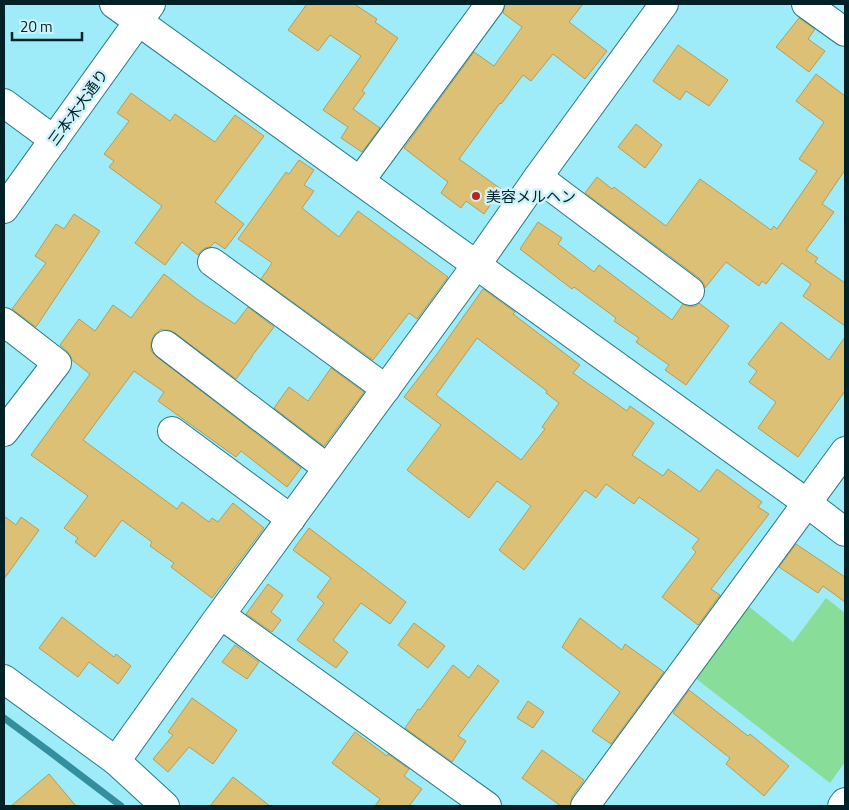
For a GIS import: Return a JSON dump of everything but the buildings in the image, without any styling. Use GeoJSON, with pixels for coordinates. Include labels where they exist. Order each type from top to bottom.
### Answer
{"type":"FeatureCollection","features":[{"type":"Feature","properties":{"kind":"street"},"geometry":{"type":"LineString","coordinates":[[114,4],[145,13],[360,181],[845,532]]}},
{"type":"Feature","properties":{"kind":"street"},"geometry":{"type":"LineString","coordinates":[[360,181],[490,4]]}},
{"type":"Feature","properties":{"kind":"street"},"geometry":{"type":"LineString","coordinates":[[116,761],[664,4]]}},
{"type":"Feature","properties":{"kind":"street"},"geometry":{"type":"LineString","coordinates":[[806,4],[845,32]]}},
{"type":"Feature","properties":{"kind":"street","name":"三本木大通り"},"geometry":{"type":"LineString","coordinates":[[4,209],[145,13]]}},
{"type":"Feature","properties":{"kind":"street"},"geometry":{"type":"LineString","coordinates":[[4,103],[54,140]]}},
{"type":"Feature","properties":{"kind":"street"},"geometry":{"type":"LineString","coordinates":[[538,178],[690,291]]}},
{"type":"Feature","properties":{"kind":"street"},"geometry":{"type":"LineString","coordinates":[[212,262],[386,389]]}},
{"type":"Feature","properties":{"kind":"street"},"geometry":{"type":"LineString","coordinates":[[4,322],[57,363],[4,432]]}},
{"type":"Feature","properties":{"kind":"street"},"geometry":{"type":"LineString","coordinates":[[166,344],[328,468]]}},
{"type":"Feature","properties":{"kind":"street"},"geometry":{"type":"LineString","coordinates":[[172,431],[291,519]]}},
{"type":"Feature","properties":{"kind":"street"},"geometry":{"type":"LineString","coordinates":[[586,806],[845,451]]}},
{"type":"Feature","properties":{"kind":"street"},"geometry":{"type":"LineString","coordinates":[[220,615],[487,806]]}},
{"type":"Feature","properties":{"kind":"street"},"geometry":{"type":"LineString","coordinates":[[4,679],[116,761],[165,806]]}},
{"type":"Feature","properties":{"kind":"street"},"geometry":{"type":"LineString","coordinates":[[842,806],[845,802]]}},
{"type":"Feature","properties":{"kind":"green space"},"geometry":{"type":"Polygon","coordinates":[[[826,598],[845,613],[845,762],[830,783],[694,677],[747,605],[793,642],[826,598]]]}},
{"type":"Feature","properties":{"kind":"waterway"},"geometry":{"type":"LineString","coordinates":[[4,718],[121,806]]}},
{"type":"Feature","properties":{"kind":"place","name":"美容メルヘン"},"geometry":{"type":"Point","coordinates":[476,196]}}]}
